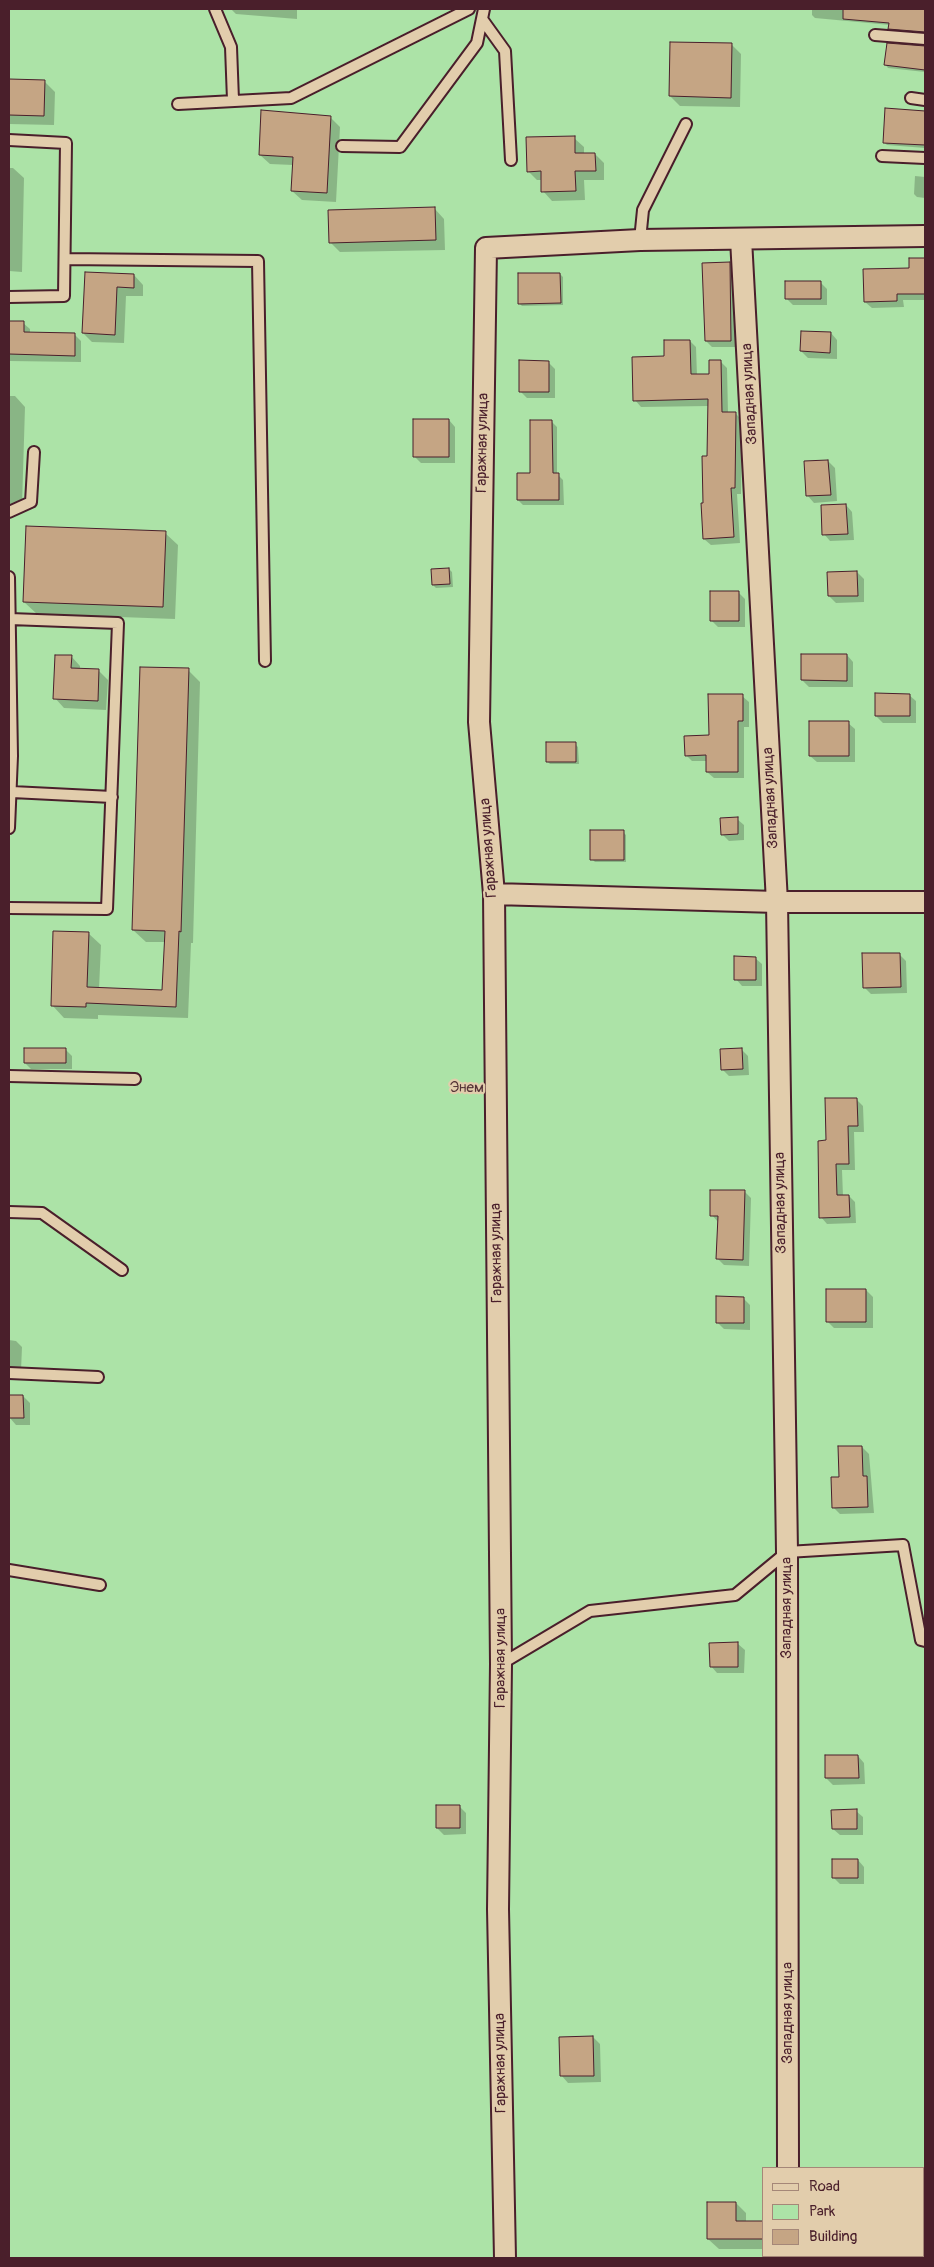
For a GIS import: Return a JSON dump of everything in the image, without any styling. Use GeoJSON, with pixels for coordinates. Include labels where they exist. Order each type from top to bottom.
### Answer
{"type":"FeatureCollection","features":[{"type":"Feature","properties":{"kind":"street"},"geometry":{"type":"LineString","coordinates":[[640,240],[925,236]]}},
{"type":"Feature","properties":{"kind":"street","name":"Западная улица"},"geometry":{"type":"LineString","coordinates":[[741,239],[777,902],[787,1552],[788,2167]]}},
{"type":"Feature","properties":{"kind":"street","name":"Гаражная улица"},"geometry":{"type":"LineString","coordinates":[[506,2258],[498,1909],[501,1664],[494,894],[480,722],[486,248],[640,240]]}},
{"type":"Feature","properties":{"kind":"street"},"geometry":{"type":"LineString","coordinates":[[494,894],[777,902],[925,902]]}},
{"type":"Feature","properties":{"kind":"lane"},"geometry":{"type":"LineString","coordinates":[[215,9],[231,47],[233,100]]}},
{"type":"Feature","properties":{"kind":"lane"},"geometry":{"type":"LineString","coordinates":[[178,104],[291,98],[469,9]]}},
{"type":"Feature","properties":{"kind":"lane"},"geometry":{"type":"LineString","coordinates":[[342,146],[400,147],[477,43],[483,14]]}},
{"type":"Feature","properties":{"kind":"lane"},"geometry":{"type":"LineString","coordinates":[[483,14],[505,52],[511,160]]}},
{"type":"Feature","properties":{"kind":"lane"},"geometry":{"type":"LineString","coordinates":[[875,35],[925,39]]}},
{"type":"Feature","properties":{"kind":"lane"},"geometry":{"type":"LineString","coordinates":[[912,98],[925,100]]}},
{"type":"Feature","properties":{"kind":"lane"},"geometry":{"type":"LineString","coordinates":[[640,240],[643,210],[686,124]]}},
{"type":"Feature","properties":{"kind":"lane"},"geometry":{"type":"LineString","coordinates":[[9,140],[66,143],[64,296],[9,297]]}},
{"type":"Feature","properties":{"kind":"lane"},"geometry":{"type":"LineString","coordinates":[[882,156],[925,158]]}},
{"type":"Feature","properties":{"kind":"lane"},"geometry":{"type":"LineString","coordinates":[[65,259],[258,261],[266,661]]}},
{"type":"Feature","properties":{"kind":"lane"},"geometry":{"type":"LineString","coordinates":[[9,512],[31,502],[34,452]]}},
{"type":"Feature","properties":{"kind":"lane"},"geometry":{"type":"LineString","coordinates":[[9,578],[12,792],[9,828]]}},
{"type":"Feature","properties":{"kind":"lane"},"geometry":{"type":"LineString","coordinates":[[9,908],[107,909],[118,623],[10,619]]}},
{"type":"Feature","properties":{"kind":"lane"},"geometry":{"type":"LineString","coordinates":[[12,792],[112,797]]}},
{"type":"Feature","properties":{"kind":"lane"},"geometry":{"type":"LineString","coordinates":[[9,1076],[135,1079]]}},
{"type":"Feature","properties":{"kind":"lane"},"geometry":{"type":"LineString","coordinates":[[9,1212],[42,1213],[122,1270]]}},
{"type":"Feature","properties":{"kind":"lane"},"geometry":{"type":"LineString","coordinates":[[9,1373],[98,1377]]}},
{"type":"Feature","properties":{"kind":"lane"},"geometry":{"type":"LineString","coordinates":[[501,1664],[590,1611],[735,1595],[787,1552],[903,1545],[921,1640],[925,1641]]}},
{"type":"Feature","properties":{"kind":"lane"},"geometry":{"type":"LineString","coordinates":[[9,1570],[100,1585]]}},
{"type":"Feature","properties":{"kind":"green space","name":"Энем"},"geometry":{"type":"Polygon","coordinates":[[[9,9],[925,9],[925,2258],[9,2258],[9,9]]]}},
{"type":"Feature","properties":{"kind":"building"},"geometry":{"type":"Polygon","coordinates":[[[843,9],[925,9],[925,32],[888,29],[889,23],[843,19],[843,9]]]}},
{"type":"Feature","properties":{"kind":"building"},"geometry":{"type":"Polygon","coordinates":[[[670,42],[732,43],[731,98],[669,96],[670,42]]]}},
{"type":"Feature","properties":{"kind":"building"},"geometry":{"type":"Polygon","coordinates":[[[887,43],[925,46],[925,70],[884,65],[887,43]]]}},
{"type":"Feature","properties":{"kind":"building"},"geometry":{"type":"Polygon","coordinates":[[[9,79],[45,80],[44,116],[9,115],[9,79]]]}},
{"type":"Feature","properties":{"kind":"building"},"geometry":{"type":"Polygon","coordinates":[[[885,108],[925,111],[925,145],[883,143],[885,108]]]}},
{"type":"Feature","properties":{"kind":"building"},"geometry":{"type":"Polygon","coordinates":[[[261,110],[331,116],[327,193],[291,191],[293,157],[259,155],[261,110]]]}},
{"type":"Feature","properties":{"kind":"building"},"geometry":{"type":"Polygon","coordinates":[[[575,136],[575,153],[595,153],[596,171],[575,171],[576,191],[541,192],[541,171],[527,172],[526,137],[575,136]]]}},
{"type":"Feature","properties":{"kind":"building"},"geometry":{"type":"Polygon","coordinates":[[[435,207],[436,240],[329,243],[328,210],[435,207]]]}},
{"type":"Feature","properties":{"kind":"building"},"geometry":{"type":"Polygon","coordinates":[[[909,258],[925,258],[925,294],[897,294],[897,301],[864,302],[863,269],[909,268],[909,258]]]}},
{"type":"Feature","properties":{"kind":"building"},"geometry":{"type":"Polygon","coordinates":[[[730,262],[731,341],[705,341],[702,263],[730,262]]]}},
{"type":"Feature","properties":{"kind":"building"},"geometry":{"type":"Polygon","coordinates":[[[85,272],[134,274],[134,288],[117,287],[115,335],[82,333],[85,272]]]}},
{"type":"Feature","properties":{"kind":"building"},"geometry":{"type":"Polygon","coordinates":[[[518,273],[560,273],[561,303],[518,304],[518,273]]]}},
{"type":"Feature","properties":{"kind":"building"},"geometry":{"type":"Polygon","coordinates":[[[785,281],[821,281],[821,299],[785,299],[785,281]]]}},
{"type":"Feature","properties":{"kind":"building"},"geometry":{"type":"Polygon","coordinates":[[[9,321],[24,321],[24,332],[75,333],[75,356],[9,354],[9,321]]]}},
{"type":"Feature","properties":{"kind":"building"},"geometry":{"type":"Polygon","coordinates":[[[801,331],[831,332],[830,353],[800,351],[801,331]]]}},
{"type":"Feature","properties":{"kind":"building"},"geometry":{"type":"Polygon","coordinates":[[[664,340],[690,340],[691,374],[709,374],[709,360],[721,360],[722,412],[736,412],[735,488],[731,488],[734,537],[703,539],[701,503],[703,503],[702,456],[707,456],[708,399],[633,401],[632,357],[664,356],[664,340]]]}},
{"type":"Feature","properties":{"kind":"building"},"geometry":{"type":"Polygon","coordinates":[[[519,360],[549,361],[549,392],[519,392],[519,360]]]}},
{"type":"Feature","properties":{"kind":"building"},"geometry":{"type":"Polygon","coordinates":[[[413,419],[449,419],[449,457],[413,457],[413,419]]]}},
{"type":"Feature","properties":{"kind":"building"},"geometry":{"type":"Polygon","coordinates":[[[530,420],[552,420],[553,473],[559,473],[559,500],[517,500],[517,473],[530,473],[530,420]]]}},
{"type":"Feature","properties":{"kind":"building"},"geometry":{"type":"Polygon","coordinates":[[[828,460],[831,495],[806,496],[804,461],[828,460]]]}},
{"type":"Feature","properties":{"kind":"building"},"geometry":{"type":"Polygon","coordinates":[[[846,504],[848,534],[822,535],[821,505],[846,504]]]}},
{"type":"Feature","properties":{"kind":"building"},"geometry":{"type":"Polygon","coordinates":[[[26,526],[166,531],[163,607],[23,602],[26,526]]]}},
{"type":"Feature","properties":{"kind":"building"},"geometry":{"type":"Polygon","coordinates":[[[449,568],[450,584],[432,585],[431,569],[449,568]]]}},
{"type":"Feature","properties":{"kind":"building"},"geometry":{"type":"Polygon","coordinates":[[[857,571],[858,596],[828,596],[827,572],[857,571]]]}},
{"type":"Feature","properties":{"kind":"building"},"geometry":{"type":"Polygon","coordinates":[[[710,591],[739,591],[739,621],[710,621],[710,591]]]}},
{"type":"Feature","properties":{"kind":"building"},"geometry":{"type":"Polygon","coordinates":[[[801,654],[847,654],[847,681],[801,680],[801,654]]]}},
{"type":"Feature","properties":{"kind":"building"},"geometry":{"type":"Polygon","coordinates":[[[55,655],[72,655],[71,668],[99,669],[98,701],[53,699],[55,655]]]}},
{"type":"Feature","properties":{"kind":"building"},"geometry":{"type":"Polygon","coordinates":[[[140,667],[189,668],[181,932],[179,931],[176,1007],[86,1003],[86,1007],[51,1006],[53,931],[89,932],[87,987],[162,990],[165,931],[132,930],[140,667]]]}},
{"type":"Feature","properties":{"kind":"building"},"geometry":{"type":"Polygon","coordinates":[[[875,693],[910,694],[910,716],[875,716],[875,693]]]}},
{"type":"Feature","properties":{"kind":"building"},"geometry":{"type":"Polygon","coordinates":[[[708,694],[743,694],[743,721],[738,721],[738,772],[706,772],[706,755],[685,756],[684,736],[709,735],[708,694]]]}},
{"type":"Feature","properties":{"kind":"building"},"geometry":{"type":"Polygon","coordinates":[[[809,721],[849,721],[849,756],[809,756],[809,721]]]}},
{"type":"Feature","properties":{"kind":"building"},"geometry":{"type":"Polygon","coordinates":[[[546,742],[576,742],[576,762],[546,762],[546,742]]]}},
{"type":"Feature","properties":{"kind":"building"},"geometry":{"type":"Polygon","coordinates":[[[738,817],[738,834],[721,835],[720,818],[738,817]]]}},
{"type":"Feature","properties":{"kind":"building"},"geometry":{"type":"Polygon","coordinates":[[[590,830],[624,830],[624,860],[590,860],[590,830]]]}},
{"type":"Feature","properties":{"kind":"building"},"geometry":{"type":"Polygon","coordinates":[[[862,953],[900,953],[901,987],[863,988],[862,953]]]}},
{"type":"Feature","properties":{"kind":"building"},"geometry":{"type":"Polygon","coordinates":[[[734,956],[756,957],[756,980],[734,980],[734,956]]]}},
{"type":"Feature","properties":{"kind":"building"},"geometry":{"type":"Polygon","coordinates":[[[24,1048],[66,1048],[66,1063],[24,1063],[24,1048]]]}},
{"type":"Feature","properties":{"kind":"building"},"geometry":{"type":"Polygon","coordinates":[[[742,1048],[743,1069],[721,1070],[720,1049],[742,1048]]]}},
{"type":"Feature","properties":{"kind":"building"},"geometry":{"type":"Polygon","coordinates":[[[825,1098],[857,1098],[858,1126],[848,1126],[849,1164],[836,1164],[837,1195],[849,1195],[850,1217],[819,1218],[818,1141],[826,1140],[825,1098]]]}},
{"type":"Feature","properties":{"kind":"building"},"geometry":{"type":"Polygon","coordinates":[[[710,1190],[745,1190],[743,1260],[716,1259],[718,1216],[710,1216],[710,1190]]]}},
{"type":"Feature","properties":{"kind":"building"},"geometry":{"type":"Polygon","coordinates":[[[826,1289],[866,1289],[866,1322],[826,1322],[826,1289]]]}},
{"type":"Feature","properties":{"kind":"building"},"geometry":{"type":"Polygon","coordinates":[[[716,1296],[744,1297],[744,1323],[716,1323],[716,1296]]]}},
{"type":"Feature","properties":{"kind":"building"},"geometry":{"type":"Polygon","coordinates":[[[9,1395],[23,1395],[24,1418],[9,1418],[9,1395]]]}},
{"type":"Feature","properties":{"kind":"building"},"geometry":{"type":"Polygon","coordinates":[[[838,1446],[862,1446],[863,1476],[867,1476],[868,1507],[832,1508],[831,1477],[839,1477],[838,1446]]]}},
{"type":"Feature","properties":{"kind":"building"},"geometry":{"type":"Polygon","coordinates":[[[738,1642],[738,1667],[710,1667],[709,1643],[738,1642]]]}},
{"type":"Feature","properties":{"kind":"building"},"geometry":{"type":"Polygon","coordinates":[[[825,1755],[858,1755],[859,1778],[825,1778],[825,1755]]]}},
{"type":"Feature","properties":{"kind":"building"},"geometry":{"type":"Polygon","coordinates":[[[436,1805],[460,1805],[460,1828],[436,1828],[436,1805]]]}},
{"type":"Feature","properties":{"kind":"building"},"geometry":{"type":"Polygon","coordinates":[[[857,1809],[857,1829],[832,1829],[831,1810],[857,1809]]]}},
{"type":"Feature","properties":{"kind":"building"},"geometry":{"type":"Polygon","coordinates":[[[832,1859],[858,1859],[858,1878],[832,1878],[832,1859]]]}},
{"type":"Feature","properties":{"kind":"building"},"geometry":{"type":"Polygon","coordinates":[[[593,2036],[594,2076],[560,2076],[559,2037],[593,2036]]]}},
{"type":"Feature","properties":{"kind":"building"},"geometry":{"type":"Polygon","coordinates":[[[707,2202],[736,2202],[736,2221],[762,2221],[762,2239],[707,2239],[707,2202]]]}}]}
